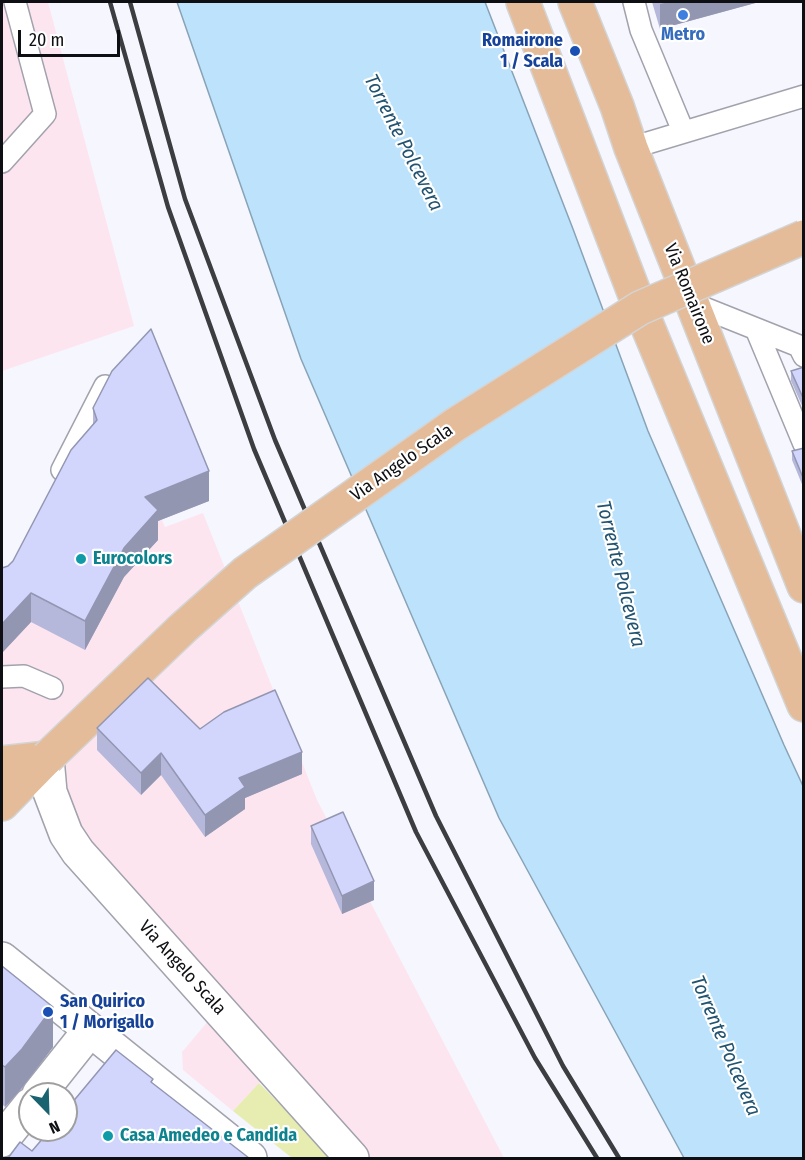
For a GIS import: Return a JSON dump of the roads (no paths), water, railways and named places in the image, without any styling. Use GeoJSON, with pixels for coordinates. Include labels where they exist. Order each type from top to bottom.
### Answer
{"type":"FeatureCollection","features":[{"type":"Feature","properties":{"kind":"main road"},"geometry":{"type":"LineString","coordinates":[[523,2],[640,308],[804,705]]}},
{"type":"Feature","properties":{"kind":"main road","name":"Via Romairone"},"geometry":{"type":"LineString","coordinates":[[575,2],[802,577]]}},
{"type":"Feature","properties":{"kind":"main road","name":"Via Angelo Scala"},"geometry":{"type":"LineString","coordinates":[[2,804],[183,628],[246,573],[456,424],[640,308],[804,237]]}},
{"type":"Feature","properties":{"kind":"main road"},"geometry":{"type":"LineString","coordinates":[[2,764],[47,758]]}},
{"type":"Feature","properties":{"kind":"main road","name":"Via Angelo Scala"},"geometry":{"type":"LineString","coordinates":[[47,758],[50,792],[66,834],[78,852],[352,1158]]}},
{"type":"Feature","properties":{"kind":"main road"},"geometry":{"type":"LineString","coordinates":[[2,959],[250,1158]]}},
{"type":"Feature","properties":{"kind":"main road"},"geometry":{"type":"LineString","coordinates":[[49,1082],[90,1030]]}},
{"type":"Feature","properties":{"kind":"main road"},"geometry":{"type":"LineString","coordinates":[[2,1140],[18,1120]]}},
{"type":"Feature","properties":{"kind":"main road"},"geometry":{"type":"LineString","coordinates":[[2,1147],[16,1158]]}},
{"type":"Feature","properties":{"kind":"lane"},"geometry":{"type":"LineString","coordinates":[[2,162],[45,114],[15,2]]}},
{"type":"Feature","properties":{"kind":"lane"},"geometry":{"type":"LineString","coordinates":[[634,2],[641,30],[683,131]]}},
{"type":"Feature","properties":{"kind":"lane"},"geometry":{"type":"LineString","coordinates":[[631,148],[804,96]]}},
{"type":"Feature","properties":{"kind":"lane"},"geometry":{"type":"LineString","coordinates":[[694,304],[799,346],[804,356]]}},
{"type":"Feature","properties":{"kind":"lane"},"geometry":{"type":"LineString","coordinates":[[756,329],[799,425],[804,444]]}},
{"type":"Feature","properties":{"kind":"lane"},"geometry":{"type":"LineString","coordinates":[[52,489],[114,369]]}},
{"type":"Feature","properties":{"kind":"lane"},"geometry":{"type":"LineString","coordinates":[[2,677],[24,676],[52,688]]}},
{"type":"Feature","properties":{"kind":"water","name":"Torrente Polcevera"},"geometry":{"type":"Polygon","coordinates":[[[177,2],[485,2],[648,431],[803,786],[803,1158],[684,1158],[499,818],[301,359],[177,2]]]}},
{"type":"Feature","properties":{"kind":"railway"},"geometry":{"type":"LineString","coordinates":[[110,2],[168,207],[254,449],[416,832],[535,1058],[597,1158]]}},
{"type":"Feature","properties":{"kind":"railway"},"geometry":{"type":"LineString","coordinates":[[130,2],[185,199],[275,440],[436,816],[563,1066],[619,1158]]}},
{"type":"Feature","properties":{"kind":"place","name":"Metro"},"geometry":{"type":"Point","coordinates":[683,15]}},
{"type":"Feature","properties":{"kind":"place","name":"Romairone 1 / Scala"},"geometry":{"type":"Point","coordinates":[575,51]}},
{"type":"Feature","properties":{"kind":"place","name":"Eurocolors"},"geometry":{"type":"Point","coordinates":[81,559]}},
{"type":"Feature","properties":{"kind":"place","name":"San Quirico 1 / Morigallo"},"geometry":{"type":"Point","coordinates":[48,1012]}},
{"type":"Feature","properties":{"kind":"place","name":"Casa Amedeo e Candida"},"geometry":{"type":"Point","coordinates":[108,1136]}}]}
